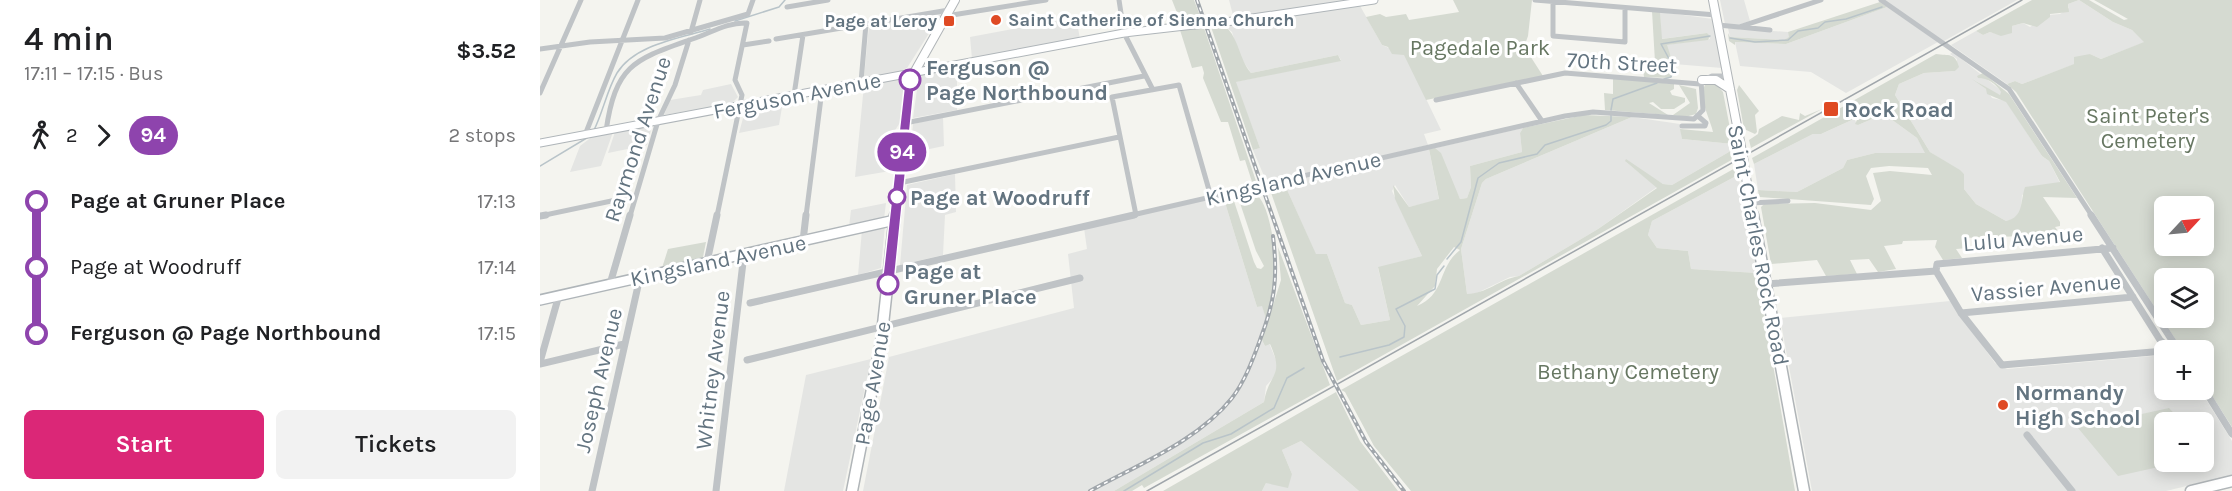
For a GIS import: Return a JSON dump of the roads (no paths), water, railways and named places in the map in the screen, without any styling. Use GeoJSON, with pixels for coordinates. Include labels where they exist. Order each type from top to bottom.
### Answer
{"type":"FeatureCollection","features":[{"type":"Feature","properties":{"kind":"main road","name":"Page Avenue"},"geometry":{"type":"LineString","coordinates":[[852,491],[884,326],[905,123],[913,72],[956,0]]}},
{"type":"Feature","properties":{"kind":"main road","name":"Saint Charles Rock Road"},"geometry":{"type":"LineString","coordinates":[[1713,0],[1804,491]]}},
{"type":"Feature","properties":{"kind":"main road"},"geometry":{"type":"LineString","coordinates":[[1701,82],[1716,80],[1730,89]]}},
{"type":"Feature","properties":{"kind":"main road"},"geometry":{"type":"LineString","coordinates":[[2191,491],[2232,481]]}},
{"type":"Feature","properties":{"kind":"street"},"geometry":{"type":"LineString","coordinates":[[540,93],[581,0]]}},
{"type":"Feature","properties":{"kind":"street"},"geometry":{"type":"LineString","coordinates":[[590,134],[638,0]]}},
{"type":"Feature","properties":{"kind":"street","name":"Raymond Avenue"},"geometry":{"type":"LineString","coordinates":[[690,32],[700,0]]}},
{"type":"Feature","properties":{"kind":"street"},"geometry":{"type":"LineString","coordinates":[[540,50],[561,46],[652,40],[690,32],[748,14],[753,0]]}},
{"type":"Feature","properties":{"kind":"street"},"geometry":{"type":"LineString","coordinates":[[787,7],[828,0]]}},
{"type":"Feature","properties":{"kind":"street"},"geometry":{"type":"LineString","coordinates":[[743,45],[866,24],[1046,0]]}},
{"type":"Feature","properties":{"kind":"street"},"geometry":{"type":"LineString","coordinates":[[1119,0],[1124,33],[1152,88]]}},
{"type":"Feature","properties":{"kind":"street","name":"Ferguson Avenue"},"geometry":{"type":"LineString","coordinates":[[540,143],[1124,33],[1219,23],[1374,0]]}},
{"type":"Feature","properties":{"kind":"street"},"geometry":{"type":"LineString","coordinates":[[1535,0],[1716,15]]}},
{"type":"Feature","properties":{"kind":"street"},"geometry":{"type":"LineString","coordinates":[[1739,27],[1821,0]]}},
{"type":"Feature","properties":{"kind":"street"},"geometry":{"type":"LineString","coordinates":[[1881,0],[2009,89],[2113,248],[2166,340]]}},
{"type":"Feature","properties":{"kind":"street"},"geometry":{"type":"LineString","coordinates":[[1553,2],[1553,36],[1625,42],[1625,8]]}},
{"type":"Feature","properties":{"kind":"street"},"geometry":{"type":"LineString","coordinates":[[606,131],[610,109],[623,73],[634,61],[646,54],[746,22],[735,80],[741,92],[741,105],[707,262]]}},
{"type":"Feature","properties":{"kind":"street"},"geometry":{"type":"LineString","coordinates":[[861,82],[866,24]]}},
{"type":"Feature","properties":{"kind":"street"},"geometry":{"type":"LineString","coordinates":[[1718,26],[1770,30]]}},
{"type":"Feature","properties":{"kind":"street"},"geometry":{"type":"LineString","coordinates":[[848,27],[863,31],[865,36]]}},
{"type":"Feature","properties":{"kind":"street"},"geometry":{"type":"LineString","coordinates":[[802,46],[822,32]]}},
{"type":"Feature","properties":{"kind":"street"},"geometry":{"type":"LineString","coordinates":[[795,95],[804,35]]}},
{"type":"Feature","properties":{"kind":"street","name":"Raymond Avenue"},"geometry":{"type":"LineString","coordinates":[[610,284],[658,121],[675,85],[689,40]]}},
{"type":"Feature","properties":{"kind":"street","name":"70th Street"},"geometry":{"type":"LineString","coordinates":[[1436,100],[1565,73],[1701,82]]}},
{"type":"Feature","properties":{"kind":"street"},"geometry":{"type":"LineString","coordinates":[[905,123],[1144,76]]}},
{"type":"Feature","properties":{"kind":"street"},"geometry":{"type":"LineString","coordinates":[[1682,126],[1705,126],[1706,123],[1699,117],[1703,110],[1701,82],[1712,76],[1728,76]]}},
{"type":"Feature","properties":{"kind":"street"},"geometry":{"type":"LineString","coordinates":[[1516,83],[1542,121]]}},
{"type":"Feature","properties":{"kind":"street"},"geometry":{"type":"LineString","coordinates":[[1136,215],[1112,98],[1152,88],[1178,84],[1212,197]]}},
{"type":"Feature","properties":{"kind":"street"},"geometry":{"type":"LineString","coordinates":[[803,241],[822,90]]}},
{"type":"Feature","properties":{"kind":"street","name":"Kingsland Avenue"},"geometry":{"type":"LineString","coordinates":[[750,303],[1542,121],[1584,113],[1684,120],[1699,117]]}},
{"type":"Feature","properties":{"kind":"street"},"geometry":{"type":"LineString","coordinates":[[899,183],[1119,137]]}},
{"type":"Feature","properties":{"kind":"street"},"geometry":{"type":"LineString","coordinates":[[540,216],[635,196]]}},
{"type":"Feature","properties":{"kind":"street"},"geometry":{"type":"LineString","coordinates":[[1751,203],[1788,201]]}},
{"type":"Feature","properties":{"kind":"street","name":"Kingsland Avenue"},"geometry":{"type":"LineString","coordinates":[[540,300],[895,220]]}},
{"type":"Feature","properties":{"kind":"street","name":"Lulu Avenue"},"geometry":{"type":"LineString","coordinates":[[1766,284],[2113,248]]}},
{"type":"Feature","properties":{"kind":"street"},"geometry":{"type":"LineString","coordinates":[[2102,249],[2160,340]]}},
{"type":"Feature","properties":{"kind":"street","name":"Whitney Avenue"},"geometry":{"type":"LineString","coordinates":[[716,491],[744,254]]}},
{"type":"Feature","properties":{"kind":"street"},"geometry":{"type":"LineString","coordinates":[[1936,267],[1961,312],[2002,365],[2154,352]]}},
{"type":"Feature","properties":{"kind":"street","name":"Joseph Avenue"},"geometry":{"type":"LineString","coordinates":[[592,491],[640,277]]}},
{"type":"Feature","properties":{"kind":"street"},"geometry":{"type":"LineString","coordinates":[[747,360],[1080,278]]}},
{"type":"Feature","properties":{"kind":"street"},"geometry":{"type":"LineString","coordinates":[[559,295],[540,363],[624,344]]}},
{"type":"Feature","properties":{"kind":"street","name":"Vassier Avenue"},"geometry":{"type":"LineString","coordinates":[[1961,312],[2133,297]]}},
{"type":"Feature","properties":{"kind":"street"},"geometry":{"type":"LineString","coordinates":[[2211,400],[2232,434]]}},
{"type":"Feature","properties":{"kind":"street"},"geometry":{"type":"LineString","coordinates":[[2027,435],[2072,491]]}},
{"type":"Feature","properties":{"kind":"waterway"},"geometry":{"type":"LineString","coordinates":[[735,21],[779,7],[785,0]]}},
{"type":"Feature","properties":{"kind":"waterway"},"geometry":{"type":"LineString","coordinates":[[1730,38],[1755,42],[1788,40],[1798,31],[1818,28],[1825,22],[1846,19],[1882,7]]}},
{"type":"Feature","properties":{"kind":"waterway"},"geometry":{"type":"LineString","coordinates":[[594,130],[617,73],[625,63],[635,55],[659,44],[710,29]]}},
{"type":"Feature","properties":{"kind":"waterway"},"geometry":{"type":"LineString","coordinates":[[1664,79],[1671,77],[1674,68],[1661,44],[1710,36]]}},
{"type":"Feature","properties":{"kind":"waterway"},"geometry":{"type":"LineString","coordinates":[[1611,110],[1613,99],[1657,83]]}},
{"type":"Feature","properties":{"kind":"waterway"},"geometry":{"type":"LineString","coordinates":[[1447,259],[1461,242],[1478,178],[1499,163],[1537,154],[1545,145],[1606,125],[1611,121],[1611,115]]}},
{"type":"Feature","properties":{"kind":"waterway"},"geometry":{"type":"LineString","coordinates":[[540,166],[590,136]]}},
{"type":"Feature","properties":{"kind":"waterway"},"geometry":{"type":"LineString","coordinates":[[1340,357],[1389,345],[1404,337],[1405,326],[1396,309],[1435,289],[1437,275],[1444,266]]}},
{"type":"Feature","properties":{"kind":"waterway"},"geometry":{"type":"LineString","coordinates":[[1124,491],[1203,443],[1231,434],[1274,408],[1287,378],[1304,368]]}},
{"type":"Feature","properties":{"kind":"tram line"},"geometry":{"type":"LineString","coordinates":[[1147,491],[2022,0]]}},
{"type":"Feature","properties":{"kind":"railway"},"geometry":{"type":"LineString","coordinates":[[1197,0],[1323,361],[1366,442],[1404,491]]}},
{"type":"Feature","properties":{"kind":"railway"},"geometry":{"type":"LineString","coordinates":[[1090,491],[1185,439],[1202,427],[1232,398],[1248,370],[1269,313],[1275,277],[1273,236]]}},
{"type":"Feature","properties":{"kind":"place","name":"Saint Catherine of Sienna Church"},"geometry":{"type":"Point","coordinates":[996,20]}},
{"type":"Feature","properties":{"kind":"place","name":"Page at Leroy"},"geometry":{"type":"Point","coordinates":[949,21]}},
{"type":"Feature","properties":{"kind":"place","name":"Ferguson @ Page Northbound"},"geometry":{"type":"Point","coordinates":[910,80]}},
{"type":"Feature","properties":{"kind":"place","name":"Rock Road"},"geometry":{"type":"Point","coordinates":[1831,109]}},
{"type":"Feature","properties":{"kind":"place","name":"Page at Woodruff"},"geometry":{"type":"Point","coordinates":[897,197]}},
{"type":"Feature","properties":{"kind":"place","name":"Page at Gruner Place"},"geometry":{"type":"Point","coordinates":[888,284]}},
{"type":"Feature","properties":{"kind":"place","name":"Normandy High School"},"geometry":{"type":"Point","coordinates":[2003,405]}},
{"type":"Feature","properties":{"kind":"park label","name":"Pagedale Park"},"geometry":{"type":"Point","coordinates":[1480,47]}},
{"type":"Feature","properties":{"kind":"park label","name":"Saint Peter's Cemetery"},"geometry":{"type":"Point","coordinates":[2148,128]}},
{"type":"Feature","properties":{"kind":"park label","name":"Bethany Cemetery"},"geometry":{"type":"Point","coordinates":[1628,371]}}]}
